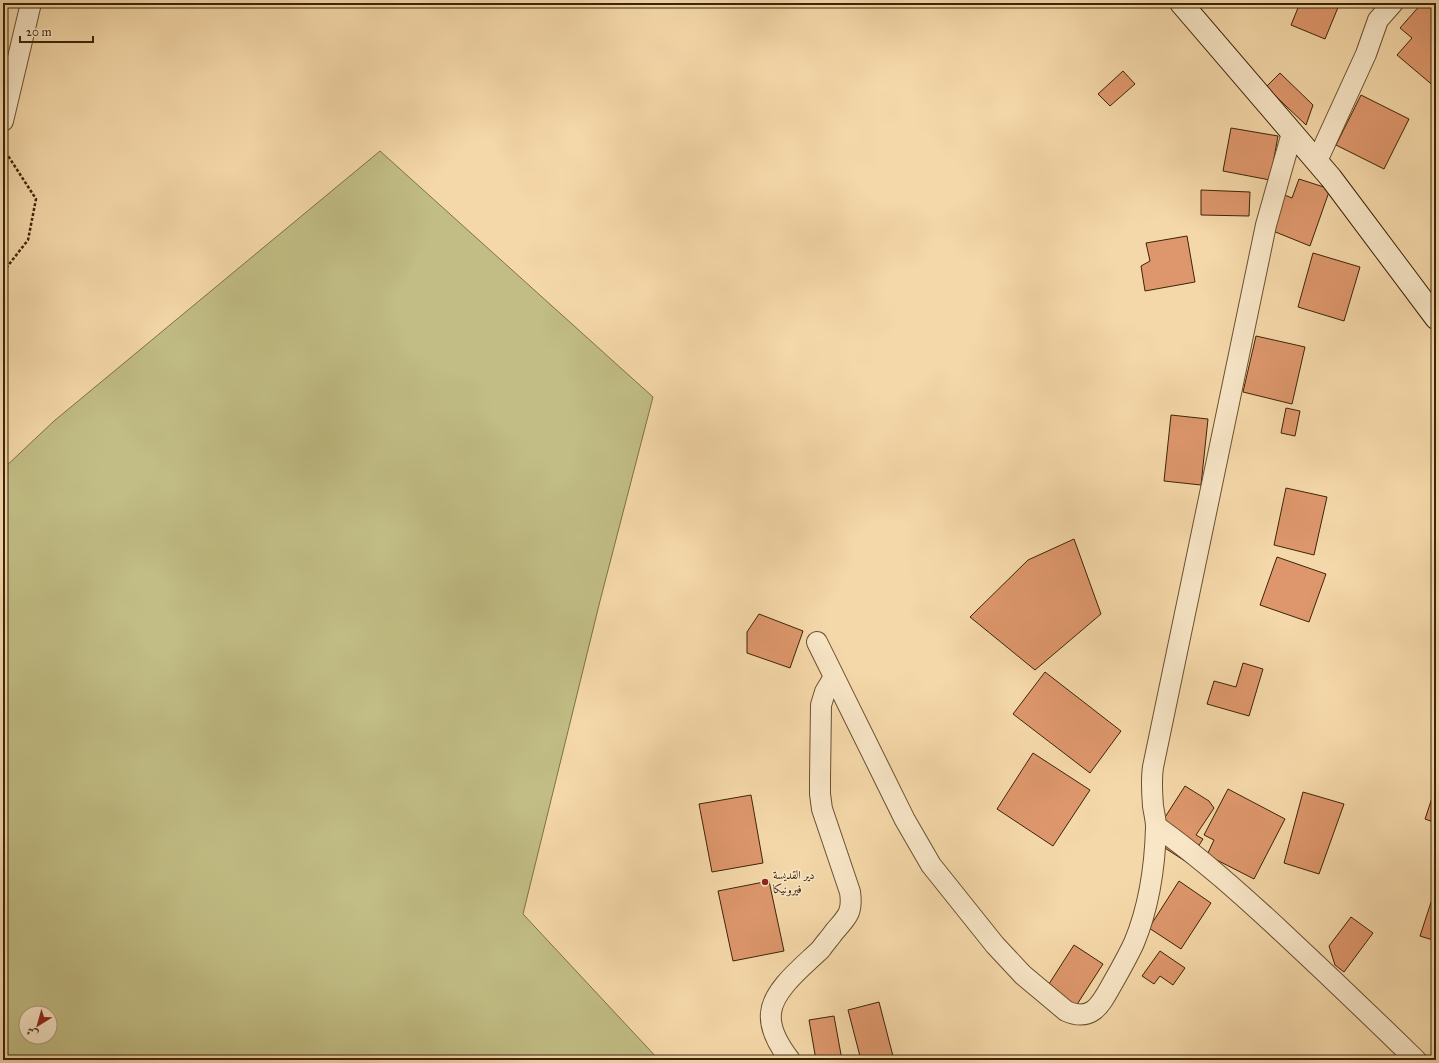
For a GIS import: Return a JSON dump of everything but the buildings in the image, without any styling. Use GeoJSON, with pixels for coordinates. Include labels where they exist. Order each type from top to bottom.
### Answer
{"type":"FeatureCollection","features":[{"type":"Feature","properties":{"kind":"street"},"geometry":{"type":"LineString","coordinates":[[3,121],[32,3]]}},
{"type":"Feature","properties":{"kind":"street"},"geometry":{"type":"LineString","coordinates":[[1181,3],[1317,161],[1356,210],[1436,318]]}},
{"type":"Feature","properties":{"kind":"street"},"geometry":{"type":"LineString","coordinates":[[1317,161],[1366,54],[1380,12],[1392,3]]}},
{"type":"Feature","properties":{"kind":"street"},"geometry":{"type":"LineString","coordinates":[[817,642],[905,820],[931,865],[946,886],[995,945],[1023,975],[1066,1011],[1074,1015],[1082,1016],[1089,1014],[1096,1009],[1105,998],[1131,949],[1148,896],[1156,826],[1151,779],[1156,752],[1266,225],[1292,132]]}},
{"type":"Feature","properties":{"kind":"street"},"geometry":{"type":"LineString","coordinates":[[790,1060],[775,1036],[771,1014],[774,1003],[788,982],[822,947],[845,919],[850,911],[851,903],[850,892],[822,809],[820,794],[821,705],[825,692],[834,677]]}},
{"type":"Feature","properties":{"kind":"street"},"geometry":{"type":"LineString","coordinates":[[1156,826],[1210,867],[1238,891],[1341,987],[1416,1060]]}},
{"type":"Feature","properties":{"kind":"path"},"geometry":{"type":"LineString","coordinates":[[3,148],[36,199],[28,240],[3,272]]}},
{"type":"Feature","properties":{"kind":"shaded area"},"geometry":{"type":"Polygon","coordinates":[[[380,151],[653,397],[600,601],[523,914],[659,1060],[3,1060],[3,469],[54,421],[380,151]]]}},
{"type":"Feature","properties":{"kind":"place","name":"دير القديسة فيرونيكا"},"geometry":{"type":"Point","coordinates":[765,882]}}]}
